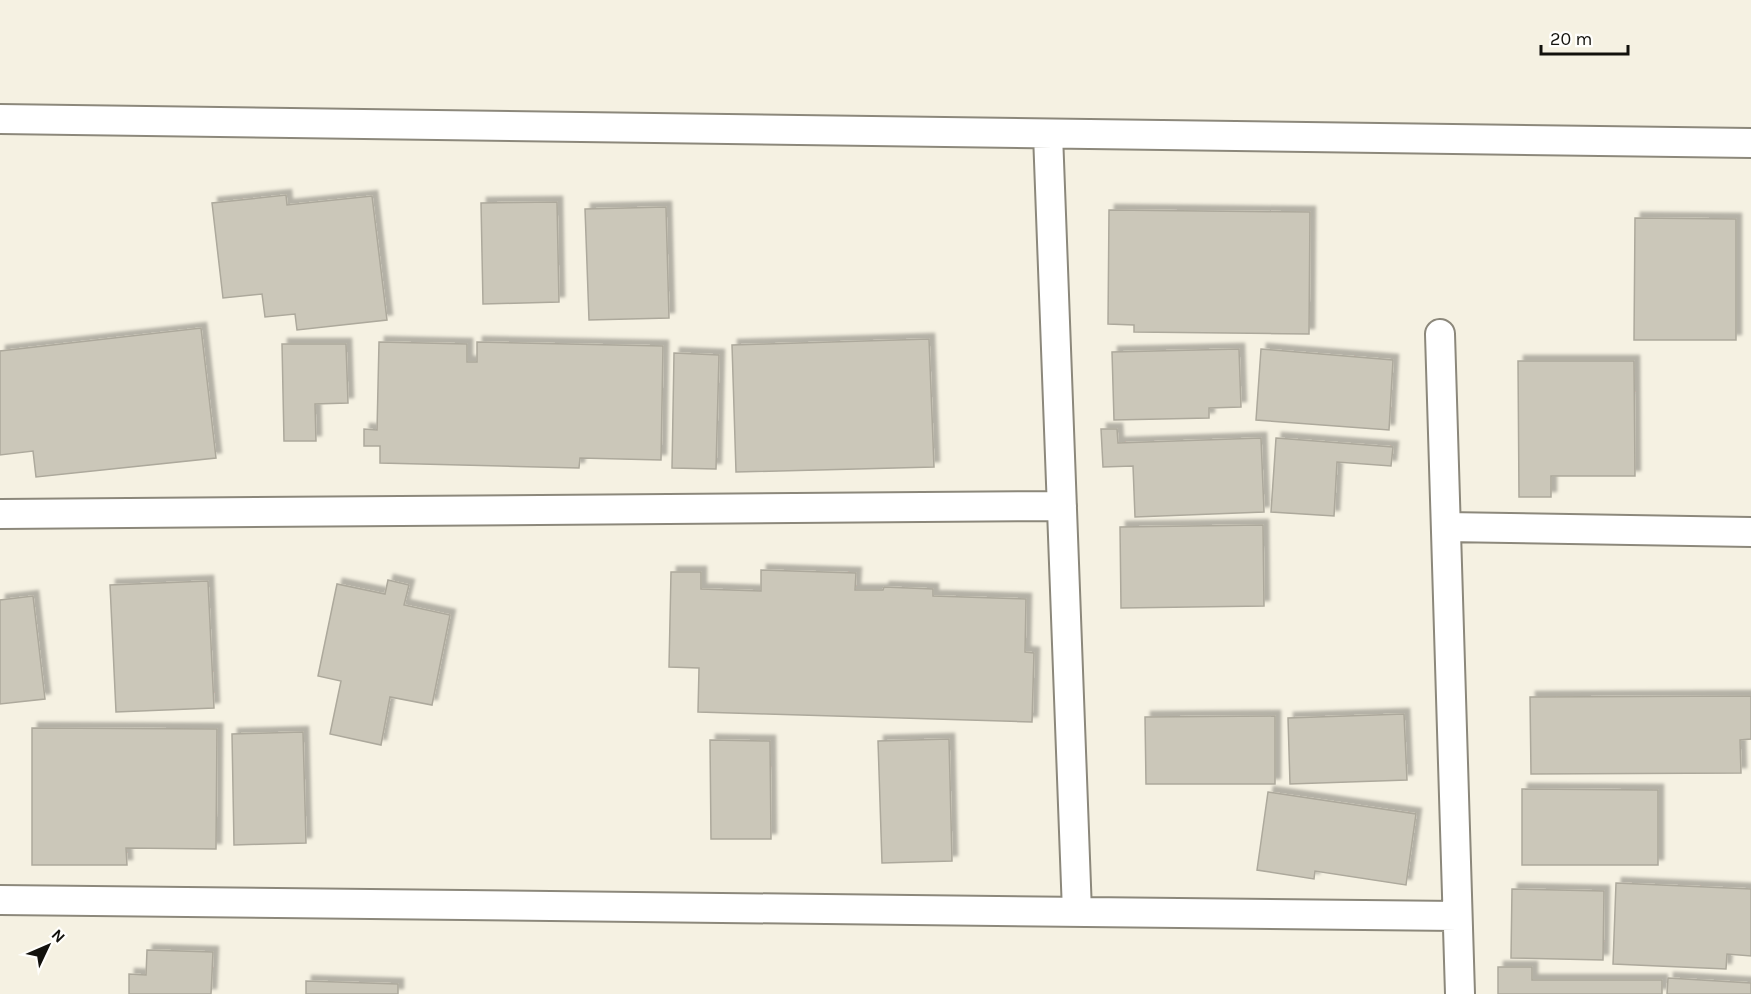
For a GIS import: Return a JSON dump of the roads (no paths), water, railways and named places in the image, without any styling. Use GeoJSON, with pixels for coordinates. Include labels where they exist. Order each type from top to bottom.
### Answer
{"type":"FeatureCollection","features":[{"type":"Feature","properties":{"kind":"street"},"geometry":{"type":"LineString","coordinates":[[0,119],[1751,143]]}},
{"type":"Feature","properties":{"kind":"street"},"geometry":{"type":"LineString","coordinates":[[1048,134],[1077,912]]}},
{"type":"Feature","properties":{"kind":"street"},"geometry":{"type":"LineString","coordinates":[[1440,334],[1460,994]]}},
{"type":"Feature","properties":{"kind":"street"},"geometry":{"type":"LineString","coordinates":[[0,514],[1062,506]]}},
{"type":"Feature","properties":{"kind":"street"},"geometry":{"type":"LineString","coordinates":[[1446,527],[1751,532]]}},
{"type":"Feature","properties":{"kind":"street"},"geometry":{"type":"LineString","coordinates":[[0,900],[1457,916]]}}]}
